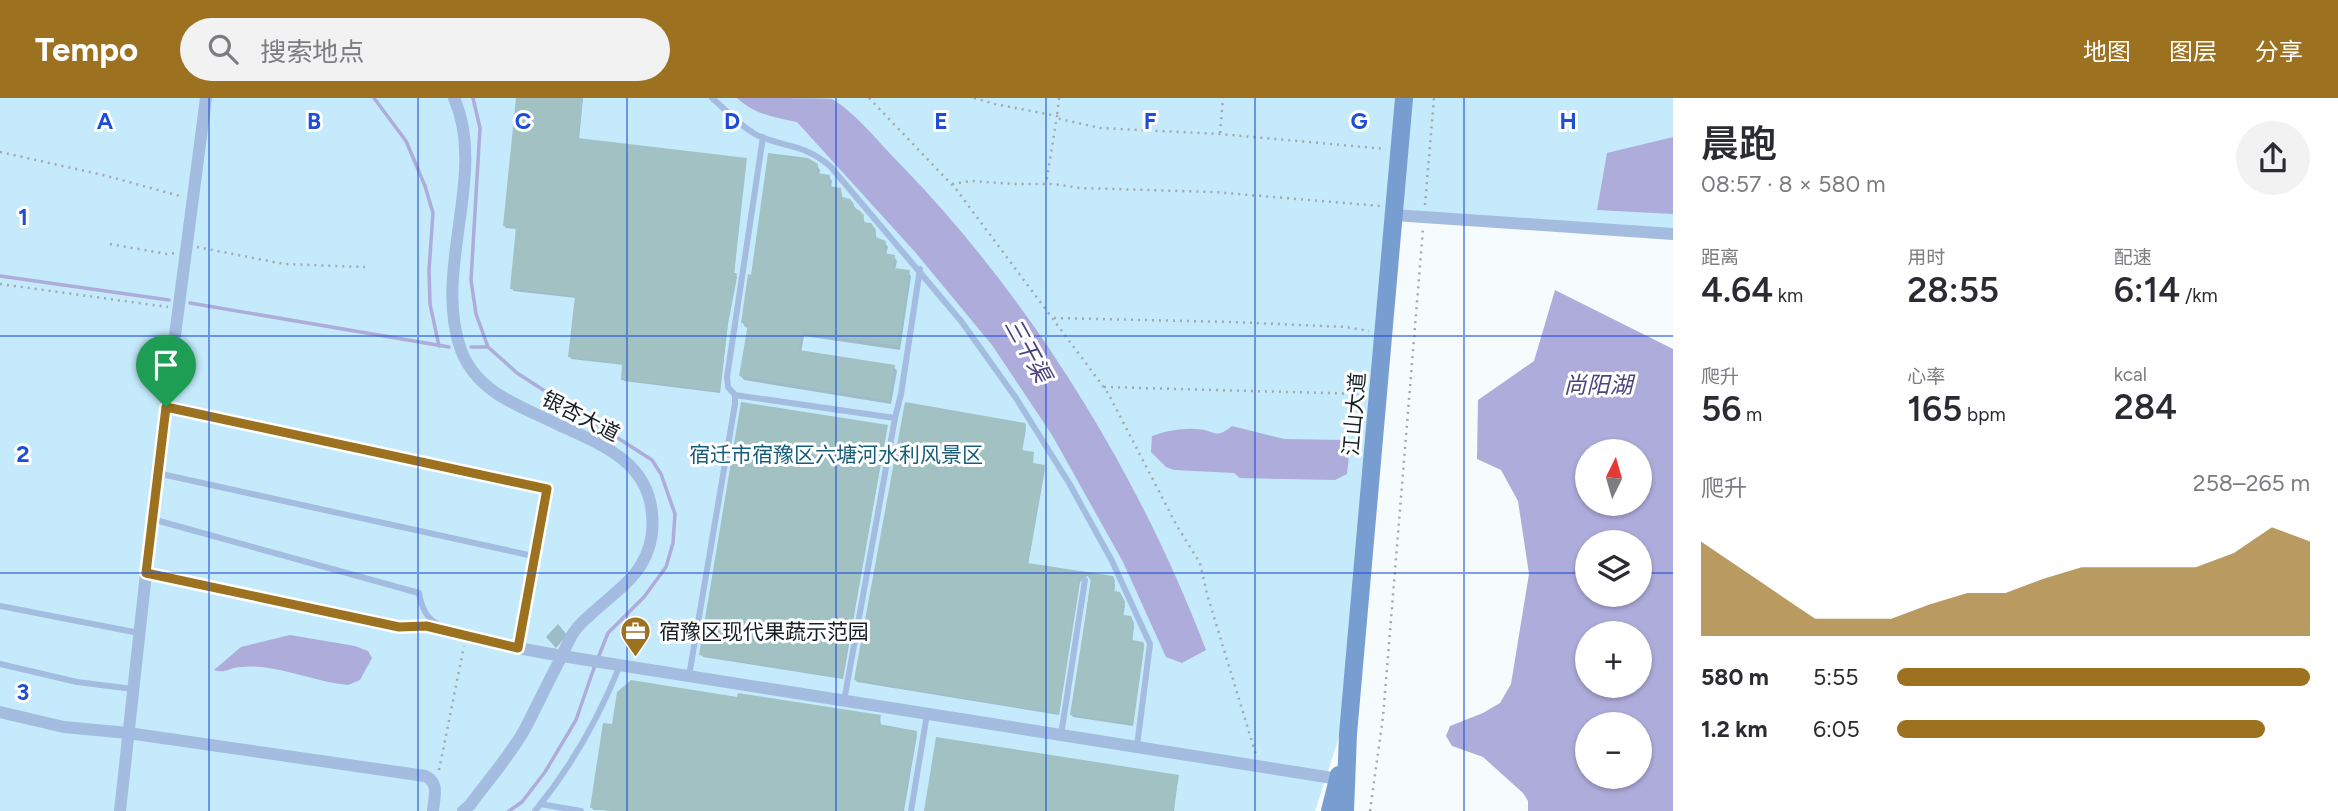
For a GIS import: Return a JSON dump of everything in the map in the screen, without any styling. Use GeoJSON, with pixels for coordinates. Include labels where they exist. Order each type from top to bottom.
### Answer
{"type":"FeatureCollection","features":[{"type":"Feature","properties":{"kind":"main road","name":"江山大道"},"geometry":{"type":"LineString","coordinates":[[1345,811],[1348,734],[1387,211],[1400,150],[1405,98]]}},
{"type":"Feature","properties":{"kind":"main road","name":"江山大道"},"geometry":{"type":"LineString","coordinates":[[1330,811],[1348,734]]}},
{"type":"Feature","properties":{"kind":"street"},"geometry":{"type":"LineString","coordinates":[[120,811],[152,519],[206,98]]}},
{"type":"Feature","properties":{"kind":"street","name":"银杏大道"},"geometry":{"type":"LineString","coordinates":[[454,98],[460,112],[465,145],[460,216],[453,260],[453,308],[460,349],[473,374],[501,399],[597,442],[615,453],[643,479],[652,505],[653,536],[641,566],[576,629],[565,657],[524,730],[463,811]]}},
{"type":"Feature","properties":{"kind":"street"},"geometry":{"type":"LineString","coordinates":[[1387,211],[1424,217],[1673,234]]}},
{"type":"Feature","properties":{"kind":"street"},"geometry":{"type":"LineString","coordinates":[[146,573],[399,627],[426,626],[565,657],[1339,779]]}},
{"type":"Feature","properties":{"kind":"street"},"geometry":{"type":"LineString","coordinates":[[0,712],[64,727],[128,733],[425,776],[432,779],[435,790],[433,811]]}},
{"type":"Feature","properties":{"kind":"lane"},"geometry":{"type":"LineString","coordinates":[[712,98],[755,134],[818,155],[920,269],[1016,398],[1069,483],[1131,600],[1150,644],[1137,747]]}},
{"type":"Feature","properties":{"kind":"lane"},"geometry":{"type":"LineString","coordinates":[[763,137],[727,377],[728,387],[735,395],[895,418]]}},
{"type":"Feature","properties":{"kind":"lane"},"geometry":{"type":"LineString","coordinates":[[844,701],[901,394],[920,269]]}},
{"type":"Feature","properties":{"kind":"lane"},"geometry":{"type":"LineString","coordinates":[[689,676],[735,395]]}},
{"type":"Feature","properties":{"kind":"lane"},"geometry":{"type":"LineString","coordinates":[[166,407],[547,489],[518,648]]}},
{"type":"Feature","properties":{"kind":"lane"},"geometry":{"type":"LineString","coordinates":[[158,473],[533,556]]}},
{"type":"Feature","properties":{"kind":"lane"},"geometry":{"type":"LineString","coordinates":[[152,519],[419,593],[422,606],[431,621],[460,635]]}},
{"type":"Feature","properties":{"kind":"lane"},"geometry":{"type":"LineString","coordinates":[[1061,735],[1085,580]]}},
{"type":"Feature","properties":{"kind":"lane"},"geometry":{"type":"LineString","coordinates":[[0,606],[139,633]]}},
{"type":"Feature","properties":{"kind":"lane"},"geometry":{"type":"LineString","coordinates":[[0,664],[77,681],[133,689]]}},
{"type":"Feature","properties":{"kind":"lane"},"geometry":{"type":"LineString","coordinates":[[535,811],[590,729],[614,665]]}},
{"type":"Feature","properties":{"kind":"lane"},"geometry":{"type":"LineString","coordinates":[[911,811],[927,714]]}},
{"type":"Feature","properties":{"kind":"lane"},"geometry":{"type":"LineString","coordinates":[[540,804],[581,811]]}},
{"type":"Feature","properties":{"kind":"path"},"geometry":{"type":"LineString","coordinates":[[869,98],[951,184],[1104,387],[1177,526],[1200,563],[1260,766]]}},
{"type":"Feature","properties":{"kind":"path"},"geometry":{"type":"LineString","coordinates":[[974,98],[1100,128],[1220,134],[1400,150]]}},
{"type":"Feature","properties":{"kind":"path"},"geometry":{"type":"LineString","coordinates":[[1046,184],[1059,98]]}},
{"type":"Feature","properties":{"kind":"path"},"geometry":{"type":"LineString","coordinates":[[1220,134],[1223,98]]}},
{"type":"Feature","properties":{"kind":"path"},"geometry":{"type":"LineString","coordinates":[[1370,811],[1384,706],[1434,98]]}},
{"type":"Feature","properties":{"kind":"path"},"geometry":{"type":"LineString","coordinates":[[0,152],[193,198]]}},
{"type":"Feature","properties":{"kind":"path"},"geometry":{"type":"LineString","coordinates":[[951,184],[971,181],[1213,192],[1387,211]]}},
{"type":"Feature","properties":{"kind":"path"},"geometry":{"type":"LineString","coordinates":[[110,244],[167,254],[186,248],[284,264],[365,267]]}},
{"type":"Feature","properties":{"kind":"path"},"geometry":{"type":"LineString","coordinates":[[0,284],[178,309]]}},
{"type":"Feature","properties":{"kind":"path"},"geometry":{"type":"LineString","coordinates":[[1054,318],[1232,322],[1346,327],[1370,331]]}},
{"type":"Feature","properties":{"kind":"path"},"geometry":{"type":"LineString","coordinates":[[1104,387],[1375,395]]}},
{"type":"Feature","properties":{"kind":"path"},"geometry":{"type":"LineString","coordinates":[[435,790],[460,635]]}},
{"type":"Feature","properties":{"kind":"green space","name":"宿迁市宿豫区六塘河水利风景区"},"geometry":{"type":"Polygon","coordinates":[[[0,98],[1673,98],[1673,239],[1386,216],[1340,734],[1315,811],[0,811],[0,98]]]}},
{"type":"Feature","properties":{"kind":"water","name":"三干渠"},"geometry":{"type":"Polygon","coordinates":[[[737,98],[832,99],[868,130],[949,217],[1037,331],[1078,392],[1148,519],[1206,650],[1182,663],[1166,657],[1123,562],[1052,435],[992,345],[915,252],[797,122],[758,112],[737,98]]]}},
{"type":"Feature","properties":{"kind":"water"},"geometry":{"type":"Polygon","coordinates":[[[1673,137],[1673,214],[1597,210],[1607,153],[1673,137]]]}},
{"type":"Feature","properties":{"kind":"water","name":"尚阳湖"},"geometry":{"type":"Polygon","coordinates":[[[1555,290],[1673,349],[1673,811],[1528,811],[1528,801],[1523,793],[1483,757],[1452,746],[1446,736],[1450,726],[1500,703],[1511,684],[1529,574],[1518,501],[1501,470],[1477,459],[1478,400],[1534,361],[1555,290]]]}},
{"type":"Feature","properties":{"kind":"water"},"geometry":{"type":"Polygon","coordinates":[[[1232,426],[1284,439],[1346,440],[1354,445],[1349,456],[1347,474],[1335,480],[1240,478],[1234,473],[1174,470],[1166,467],[1151,452],[1152,436],[1157,434],[1202,429],[1217,434],[1232,426]]]}},
{"type":"Feature","properties":{"kind":"water"},"geometry":{"type":"Polygon","coordinates":[[[290,635],[355,646],[368,651],[372,658],[360,680],[348,685],[266,668],[214,670],[241,647],[290,635]]]}},
{"type":"Feature","properties":{"kind":"building"},"geometry":{"type":"Polygon","coordinates":[[[516,98],[583,98],[578,138],[747,158],[734,273],[737,273],[720,391],[621,380],[622,364],[568,357],[575,296],[510,289],[516,227],[503,226],[516,98]]]}},
{"type":"Feature","properties":{"kind":"building"},"geometry":{"type":"Polygon","coordinates":[[[768,153],[808,158],[818,164],[817,173],[830,175],[829,186],[841,188],[842,197],[850,199],[854,209],[864,215],[863,222],[871,223],[876,230],[875,237],[886,241],[884,253],[895,255],[893,268],[910,270],[898,346],[802,332],[799,350],[895,365],[889,401],[739,376],[748,324],[741,323],[748,274],[751,275],[768,153]]]}},
{"type":"Feature","properties":{"kind":"building"},"geometry":{"type":"Polygon","coordinates":[[[741,402],[888,425],[842,678],[699,655],[741,402]]]}},
{"type":"Feature","properties":{"kind":"building"},"geometry":{"type":"Polygon","coordinates":[[[905,402],[1025,423],[1022,450],[1034,452],[1033,463],[1045,465],[1028,563],[1113,576],[1114,591],[1120,592],[1125,602],[1123,615],[1131,616],[1134,623],[1132,640],[1144,644],[1133,724],[1070,715],[1091,581],[1087,575],[1082,575],[1079,579],[1059,714],[854,680],[905,402]]]}},
{"type":"Feature","properties":{"kind":"building"},"geometry":{"type":"Polygon","coordinates":[[[631,680],[737,697],[738,693],[881,715],[879,724],[917,731],[903,811],[609,811],[590,808],[603,723],[612,724],[617,692],[631,680]]]}},
{"type":"Feature","properties":{"kind":"building"},"geometry":{"type":"Polygon","coordinates":[[[936,737],[1179,775],[1173,811],[924,811],[936,737]]]}},
{"type":"Feature","properties":{"kind":"waterway"},"geometry":{"type":"LineString","coordinates":[[374,98],[406,141],[433,213],[429,270],[430,304],[439,346]]}},
{"type":"Feature","properties":{"kind":"waterway"},"geometry":{"type":"LineString","coordinates":[[473,98],[480,128],[471,280],[476,314],[488,347],[517,373],[652,460],[661,474],[675,514],[673,543],[666,567],[644,597],[608,633],[598,658]]}},
{"type":"Feature","properties":{"kind":"waterway"},"geometry":{"type":"LineString","coordinates":[[0,276],[169,300]]}},
{"type":"Feature","properties":{"kind":"waterway"},"geometry":{"type":"LineString","coordinates":[[190,303],[449,347]]}},
{"type":"Feature","properties":{"kind":"waterway"},"geometry":{"type":"LineString","coordinates":[[471,347],[488,347]]}},
{"type":"Feature","properties":{"kind":"waterway"},"geometry":{"type":"LineString","coordinates":[[509,811],[522,802],[545,772],[576,720],[595,665]]}},
{"type":"Feature","properties":{"kind":"place","name":"宿豫区现代果蔬示范园"},"geometry":{"type":"Point","coordinates":[636,658]}},
{"type":"Feature","properties":{"kind":"route"},"geometry":{"type":"LineString","coordinates":[[166,407],[547,489],[518,648],[426,626],[399,627],[146,573],[166,407]]}}]}
